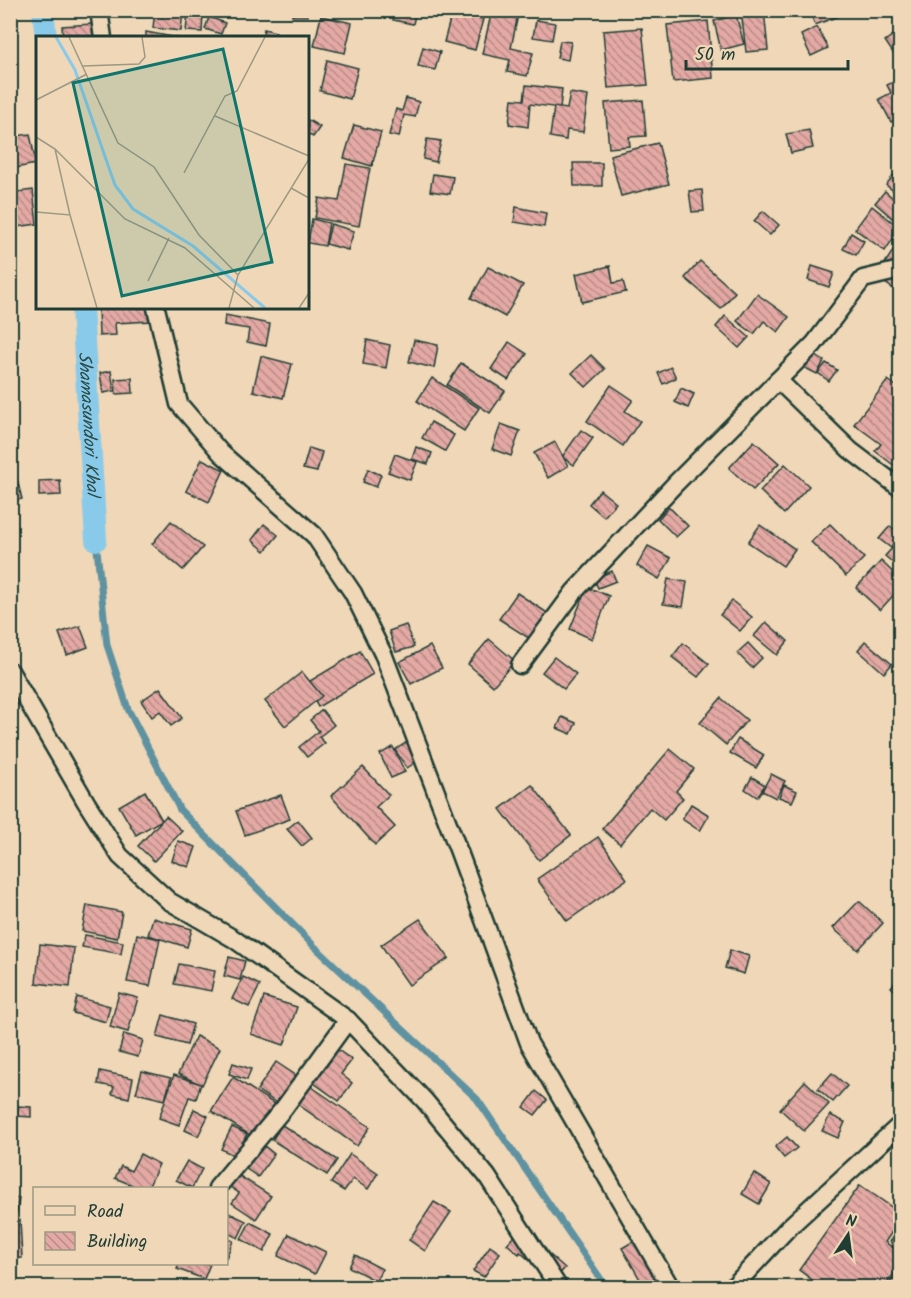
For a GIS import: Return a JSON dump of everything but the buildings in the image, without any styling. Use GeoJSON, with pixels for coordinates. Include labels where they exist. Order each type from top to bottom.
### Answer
{"type":"FeatureCollection","features":[{"type":"Feature","properties":{"kind":"street"},"geometry":{"type":"LineString","coordinates":[[99,10],[103,36]]}},
{"type":"Feature","properties":{"kind":"street"},"geometry":{"type":"LineString","coordinates":[[520,665],[574,592],[676,483],[814,344],[863,279],[900,270]]}},
{"type":"Feature","properties":{"kind":"street"},"geometry":{"type":"LineString","coordinates":[[156,309],[179,404],[221,453],[314,535],[353,593],[384,656],[529,1043],[671,1287]]}},
{"type":"Feature","properties":{"kind":"street"},"geometry":{"type":"LineString","coordinates":[[778,380],[850,450],[900,488]]}},
{"type":"Feature","properties":{"kind":"street"},"geometry":{"type":"LineString","coordinates":[[10,670],[120,856],[168,901],[234,939],[348,1020],[425,1101],[487,1176],[559,1287]]}},
{"type":"Feature","properties":{"kind":"street"},"geometry":{"type":"LineString","coordinates":[[217,1187],[284,1108],[348,1020]]}},
{"type":"Feature","properties":{"kind":"street"},"geometry":{"type":"LineString","coordinates":[[732,1287],[787,1229],[900,1125]]}},
{"type":"Feature","properties":{"kind":"waterway","name":"Shamasundori Khal"},"geometry":{"type":"LineString","coordinates":[[43,10],[46,36]]}},
{"type":"Feature","properties":{"kind":"waterway","name":"Shamasundori Khal"},"geometry":{"type":"LineString","coordinates":[[82,309],[96,540]]}},
{"type":"Feature","properties":{"kind":"waterway"},"geometry":{"type":"LineString","coordinates":[[96,540],[107,645],[128,709],[180,810],[314,946],[477,1099],[607,1288]]}}]}
